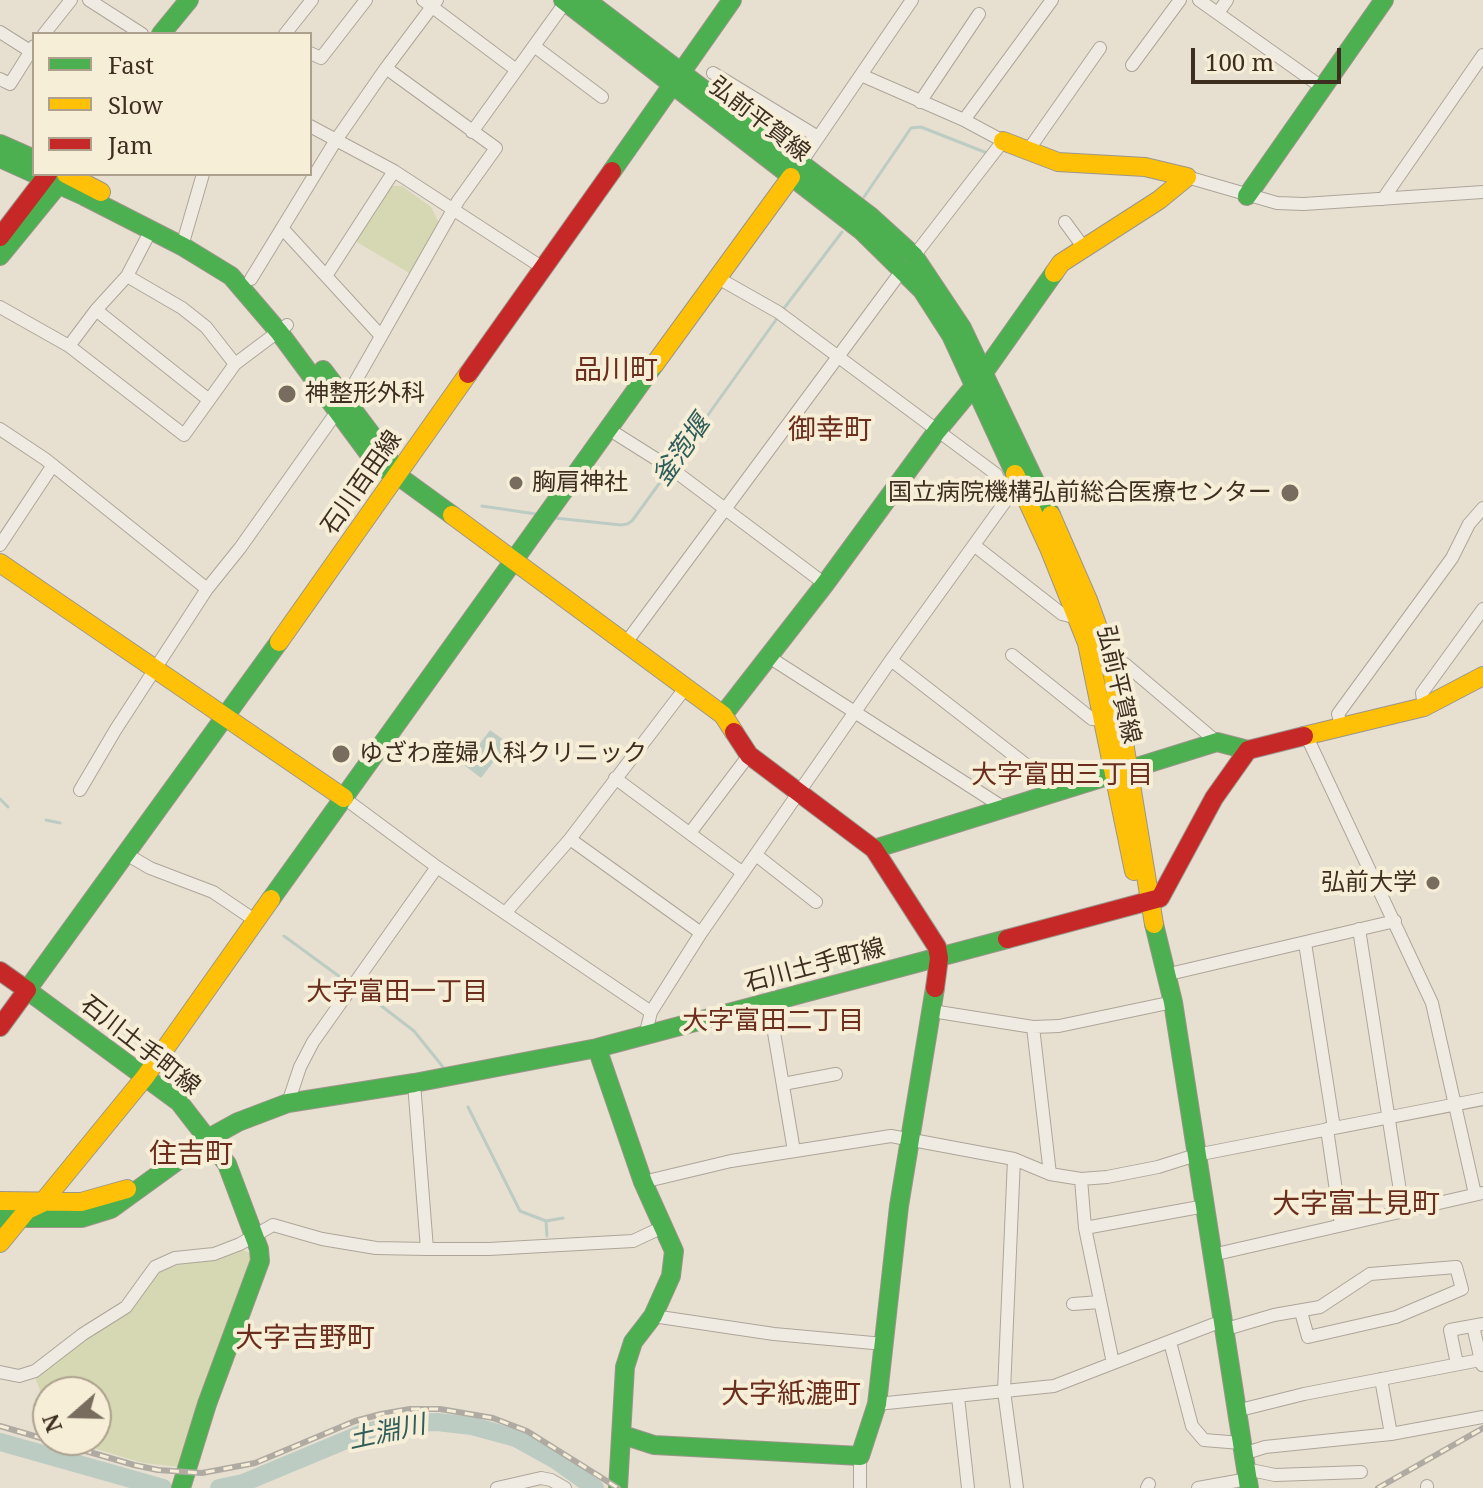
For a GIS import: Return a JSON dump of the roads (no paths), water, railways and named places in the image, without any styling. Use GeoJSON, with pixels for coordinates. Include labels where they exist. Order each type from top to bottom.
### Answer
{"type":"FeatureCollection","features":[{"type":"Feature","properties":{"kind":"street"},"geometry":{"type":"LineString","coordinates":[[46,32],[71,0]]}},
{"type":"Feature","properties":{"kind":"street"},"geometry":{"type":"LineString","coordinates":[[89,0],[139,32]]}},
{"type":"Feature","properties":{"kind":"street"},"geometry":{"type":"LineString","coordinates":[[163,32],[191,0]]}},
{"type":"Feature","properties":{"kind":"street"},"geometry":{"type":"LineString","coordinates":[[177,32],[191,0]]}},
{"type":"Feature","properties":{"kind":"street"},"geometry":{"type":"LineString","coordinates":[[287,32],[312,0]]}},
{"type":"Feature","properties":{"kind":"street"},"geometry":{"type":"LineString","coordinates":[[312,54],[321,58],[366,0]]}},
{"type":"Feature","properties":{"kind":"street","name":"弘前平賀線"},"geometry":{"type":"LineString","coordinates":[[586,0],[677,77],[796,170],[870,216],[908,262],[937,287],[1070,557],[1111,664],[1121,772],[1173,1002],[1245,1466]]}},
{"type":"Feature","properties":{"kind":"street","name":"石川百田線"},"geometry":{"type":"LineString","coordinates":[[0,1027],[226,715],[732,0]]}},
{"type":"Feature","properties":{"kind":"street"},"geometry":{"type":"LineString","coordinates":[[0,1243],[27,1210],[42,1203],[145,1077],[796,170],[912,0]]}},
{"type":"Feature","properties":{"kind":"street"},"geometry":{"type":"LineString","coordinates":[[964,120],[1052,0]]}},
{"type":"Feature","properties":{"kind":"street"},"geometry":{"type":"LineString","coordinates":[[1132,65],[1180,0]]}},
{"type":"Feature","properties":{"kind":"street"},"geometry":{"type":"LineString","coordinates":[[1199,0],[1323,88]]}},
{"type":"Feature","properties":{"kind":"street"},"geometry":{"type":"LineString","coordinates":[[1218,13],[1227,0]]}},
{"type":"Feature","properties":{"kind":"street"},"geometry":{"type":"LineString","coordinates":[[1247,196],[1384,0]]}},
{"type":"Feature","properties":{"kind":"street"},"geometry":{"type":"LineString","coordinates":[[472,132],[565,1]]}},
{"type":"Feature","properties":{"kind":"street","name":"弘前平賀線"},"geometry":{"type":"LineString","coordinates":[[565,1],[677,77]]}},
{"type":"Feature","properties":{"kind":"street"},"geometry":{"type":"LineString","coordinates":[[251,279],[336,140],[431,2],[515,69]]}},
{"type":"Feature","properties":{"kind":"street"},"geometry":{"type":"LineString","coordinates":[[920,102],[979,14]]}},
{"type":"Feature","properties":{"kind":"street"},"geometry":{"type":"LineString","coordinates":[[0,32],[32,48],[10,84],[0,79]]}},
{"type":"Feature","properties":{"kind":"street"},"geometry":{"type":"LineString","coordinates":[[534,46],[602,97]]}},
{"type":"Feature","properties":{"kind":"street"},"geometry":{"type":"LineString","coordinates":[[1027,152],[1100,48]]}},
{"type":"Feature","properties":{"kind":"street"},"geometry":{"type":"LineString","coordinates":[[1383,199],[1483,55]]}},
{"type":"Feature","properties":{"kind":"street"},"geometry":{"type":"LineString","coordinates":[[80,790],[207,589],[240,548],[342,404],[452,211],[496,148],[386,68]]}},
{"type":"Feature","properties":{"kind":"street"},"geometry":{"type":"LineString","coordinates":[[713,73],[818,137]]}},
{"type":"Feature","properties":{"kind":"street"},"geometry":{"type":"LineString","coordinates":[[861,75],[964,120],[1027,152],[1058,162],[1145,167],[1277,203],[1304,204],[1483,192]]}},
{"type":"Feature","properties":{"kind":"street"},"geometry":{"type":"LineString","coordinates":[[312,127],[394,171],[543,268]]}},
{"type":"Feature","properties":{"kind":"street"},"geometry":{"type":"LineString","coordinates":[[625,644],[908,262],[1003,141]]}},
{"type":"Feature","properties":{"kind":"street"},"geometry":{"type":"LineString","coordinates":[[0,144],[32,158]]}},
{"type":"Feature","properties":{"kind":"street"},"geometry":{"type":"LineString","coordinates":[[0,158],[32,168]]}},
{"type":"Feature","properties":{"kind":"street"},"geometry":{"type":"LineString","coordinates":[[326,276],[394,171]]}},
{"type":"Feature","properties":{"kind":"street"},"geometry":{"type":"LineString","coordinates":[[184,241],[202,176]]}},
{"type":"Feature","properties":{"kind":"street"},"geometry":{"type":"LineString","coordinates":[[58,177],[84,196],[151,230],[216,251],[251,279],[283,328],[342,404],[378,466],[397,475],[723,715],[749,755],[874,849],[937,947],[939,958],[932,1011],[899,1206],[877,1404],[860,1456],[860,1488]]}},
{"type":"Feature","properties":{"kind":"street"},"geometry":{"type":"LineString","coordinates":[[0,237],[58,177]]}},
{"type":"Feature","properties":{"kind":"street"},"geometry":{"type":"LineString","coordinates":[[58,177],[184,241],[231,276],[283,328]]}},
{"type":"Feature","properties":{"kind":"street"},"geometry":{"type":"LineString","coordinates":[[0,256],[58,177]]}},
{"type":"Feature","properties":{"kind":"street"},"geometry":{"type":"LineString","coordinates":[[723,715],[980,378],[1061,263],[1159,200],[1187,177]]}},
{"type":"Feature","properties":{"kind":"street"},"geometry":{"type":"LineString","coordinates":[[1065,222],[1084,248]]}},
{"type":"Feature","properties":{"kind":"street"},"geometry":{"type":"LineString","coordinates":[[282,228],[381,336]]}},
{"type":"Feature","properties":{"kind":"street"},"geometry":{"type":"LineString","coordinates":[[69,346],[127,276],[151,230]]}},
{"type":"Feature","properties":{"kind":"street"},"geometry":{"type":"LineString","coordinates":[[127,276],[182,308],[206,327],[235,364]]}},
{"type":"Feature","properties":{"kind":"street"},"geometry":{"type":"LineString","coordinates":[[645,1036],[651,1012],[701,933],[1007,499],[996,474],[839,355],[778,312],[718,278]]}},
{"type":"Feature","properties":{"kind":"street"},"geometry":{"type":"LineString","coordinates":[[0,307],[69,346],[184,435],[235,364],[283,328]]}},
{"type":"Feature","properties":{"kind":"street"},"geometry":{"type":"LineString","coordinates":[[96,310],[209,400]]}},
{"type":"Feature","properties":{"kind":"street","name":"弘前平賀線"},"geometry":{"type":"LineString","coordinates":[[980,378],[1077,618],[1094,673],[1103,720],[1121,772]]}},
{"type":"Feature","properties":{"kind":"street"},"geometry":{"type":"LineString","coordinates":[[0,429],[53,465],[207,589]]}},
{"type":"Feature","properties":{"kind":"street"},"geometry":{"type":"LineString","coordinates":[[610,430],[671,468],[825,584]]}},
{"type":"Feature","properties":{"kind":"street"},"geometry":{"type":"LineString","coordinates":[[0,545],[53,465]]}},
{"type":"Feature","properties":{"kind":"street"},"geometry":{"type":"LineString","coordinates":[[1342,729],[1338,714],[1452,558],[1469,524],[1483,508]]}},
{"type":"Feature","properties":{"kind":"street"},"geometry":{"type":"LineString","coordinates":[[975,546],[1062,614],[1077,618]]}},
{"type":"Feature","properties":{"kind":"street"},"geometry":{"type":"LineString","coordinates":[[2,567],[226,715],[437,867],[651,1012]]}},
{"type":"Feature","properties":{"kind":"street"},"geometry":{"type":"LineString","coordinates":[[1424,707],[1422,693],[1483,609]]}},
{"type":"Feature","properties":{"kind":"street"},"geometry":{"type":"LineString","coordinates":[[1012,655],[1092,719],[1103,720]]}},
{"type":"Feature","properties":{"kind":"street"},"geometry":{"type":"LineString","coordinates":[[769,657],[1004,808]]}},
{"type":"Feature","properties":{"kind":"street"},"geometry":{"type":"LineString","coordinates":[[891,660],[1060,791]]}},
{"type":"Feature","properties":{"kind":"street"},"geometry":{"type":"LineString","coordinates":[[1111,664],[1125,664],[1217,742],[1248,750],[1424,707],[1483,676]]}},
{"type":"Feature","properties":{"kind":"street"},"geometry":{"type":"LineString","coordinates":[[506,912],[570,839],[686,687]]}},
{"type":"Feature","properties":{"kind":"street"},"geometry":{"type":"LineString","coordinates":[[1212,1255],[1479,1193],[1454,1105],[1432,1003],[1307,737]]}},
{"type":"Feature","properties":{"kind":"street"},"geometry":{"type":"LineString","coordinates":[[874,849],[1217,742]]}},
{"type":"Feature","properties":{"kind":"street"},"geometry":{"type":"LineString","coordinates":[[1148,902],[1160,898],[1214,798],[1248,750]]}},
{"type":"Feature","properties":{"kind":"street"},"geometry":{"type":"LineString","coordinates":[[690,833],[749,755]]}},
{"type":"Feature","properties":{"kind":"street"},"geometry":{"type":"LineString","coordinates":[[615,778],[743,873]]}},
{"type":"Feature","properties":{"kind":"street"},"geometry":{"type":"LineString","coordinates":[[570,839],[701,933]]}},
{"type":"Feature","properties":{"kind":"street"},"geometry":{"type":"LineString","coordinates":[[126,854],[150,868],[213,892],[256,921]]}},
{"type":"Feature","properties":{"kind":"street"},"geometry":{"type":"LineString","coordinates":[[756,855],[816,902]]}},
{"type":"Feature","properties":{"kind":"street"},"geometry":{"type":"LineString","coordinates":[[288,1103],[307,1054],[352,985],[437,867]]}},
{"type":"Feature","properties":{"kind":"street","name":"石川土手町線"},"geometry":{"type":"LineString","coordinates":[[0,971],[179,1102],[209,1138],[238,1122],[288,1103],[597,1048],[1148,902]]}},
{"type":"Feature","properties":{"kind":"street"},"geometry":{"type":"LineString","coordinates":[[1165,975],[1395,921]]}},
{"type":"Feature","properties":{"kind":"street"},"geometry":{"type":"LineString","coordinates":[[1359,929],[1403,1210]]}},
{"type":"Feature","properties":{"kind":"street"},"geometry":{"type":"LineString","coordinates":[[1305,943],[1341,1225]]}},
{"type":"Feature","properties":{"kind":"street"},"geometry":{"type":"LineString","coordinates":[[932,1011],[1033,1027],[1059,1026],[1173,1002]]}},
{"type":"Feature","properties":{"kind":"street"},"geometry":{"type":"LineString","coordinates":[[769,1003],[794,1151]]}},
{"type":"Feature","properties":{"kind":"street"},"geometry":{"type":"LineString","coordinates":[[1033,1027],[1050,1174]]}},
{"type":"Feature","properties":{"kind":"street"},"geometry":{"type":"LineString","coordinates":[[597,1048],[643,1182],[674,1251],[671,1276],[653,1316],[633,1342],[625,1367],[618,1488]]}},
{"type":"Feature","properties":{"kind":"street"},"geometry":{"type":"LineString","coordinates":[[783,1084],[836,1074]]}},
{"type":"Feature","properties":{"kind":"street"},"geometry":{"type":"LineString","coordinates":[[414,1083],[427,1249]]}},
{"type":"Feature","properties":{"kind":"street"},"geometry":{"type":"LineString","coordinates":[[643,1182],[731,1161],[891,1136],[1014,1159],[1050,1174],[1081,1179],[1107,1177],[1158,1167],[1196,1155],[1483,1099]]}},
{"type":"Feature","properties":{"kind":"street"},"geometry":{"type":"LineString","coordinates":[[0,1218],[55,1220],[97,1214],[127,1200],[149,1179],[209,1138],[227,1164],[259,1249],[260,1261],[207,1404],[182,1484]]}},
{"type":"Feature","properties":{"kind":"street"},"geometry":{"type":"LineString","coordinates":[[1014,1159],[1004,1391],[1017,1488]]}},
{"type":"Feature","properties":{"kind":"street"},"geometry":{"type":"LineString","coordinates":[[0,1201],[92,1201],[149,1179]]}},
{"type":"Feature","properties":{"kind":"street"},"geometry":{"type":"LineString","coordinates":[[1081,1179],[1085,1228],[1113,1363]]}},
{"type":"Feature","properties":{"kind":"street"},"geometry":{"type":"LineString","coordinates":[[1085,1228],[1205,1206]]}},
{"type":"Feature","properties":{"kind":"street"},"geometry":{"type":"LineString","coordinates":[[0,1372],[19,1376],[35,1371],[83,1334],[126,1307],[155,1267],[175,1258],[214,1254],[273,1225],[322,1239],[376,1248],[427,1249],[489,1249],[633,1241],[663,1227]]}},
{"type":"Feature","properties":{"kind":"street"},"geometry":{"type":"LineString","coordinates":[[877,1404],[1054,1386],[1223,1325],[1320,1307],[1370,1274],[1456,1267],[1462,1289],[1396,1317],[1308,1337],[1301,1312]]}},
{"type":"Feature","properties":{"kind":"street"},"geometry":{"type":"LineString","coordinates":[[1073,1304],[1100,1302]]}},
{"type":"Feature","properties":{"kind":"street"},"geometry":{"type":"LineString","coordinates":[[653,1316],[774,1334],[884,1344]]}},
{"type":"Feature","properties":{"kind":"street"},"geometry":{"type":"LineString","coordinates":[[1236,1411],[1457,1364],[1481,1364],[1478,1325],[1450,1330],[1457,1364]]}},
{"type":"Feature","properties":{"kind":"street"},"geometry":{"type":"LineString","coordinates":[[1170,1342],[1192,1426],[1204,1440],[1245,1466],[1275,1475],[1361,1472]]}},
{"type":"Feature","properties":{"kind":"street"},"geometry":{"type":"LineString","coordinates":[[1381,1379],[1391,1434]]}},
{"type":"Feature","properties":{"kind":"street"},"geometry":{"type":"LineString","coordinates":[[958,1397],[968,1488]]}},
{"type":"Feature","properties":{"kind":"street"},"geometry":{"type":"LineString","coordinates":[[1198,1488],[1245,1466],[1265,1447],[1391,1434],[1483,1417]]}},
{"type":"Feature","properties":{"kind":"street"},"geometry":{"type":"LineString","coordinates":[[623,1435],[654,1445],[860,1456]]}},
{"type":"Feature","properties":{"kind":"street"},"geometry":{"type":"LineString","coordinates":[[497,1488],[541,1478],[565,1488]]}},
{"type":"Feature","properties":{"kind":"waterway","name":"釜萢堰"},"geometry":{"type":"LineString","coordinates":[[864,197],[911,128],[921,127],[987,153]]}},
{"type":"Feature","properties":{"kind":"waterway","name":"釜萢堰"},"geometry":{"type":"LineString","coordinates":[[782,311],[842,232]]}},
{"type":"Feature","properties":{"kind":"waterway","name":"釜萢堰"},"geometry":{"type":"LineString","coordinates":[[673,464],[778,317]]}},
{"type":"Feature","properties":{"kind":"waterway","name":"釜萢堰"},"geometry":{"type":"LineString","coordinates":[[555,518],[627,524],[669,470]]}},
{"type":"Feature","properties":{"kind":"waterway","name":"釜萢堰"},"geometry":{"type":"LineString","coordinates":[[482,506],[536,514]]}},
{"type":"Feature","properties":{"kind":"waterway"},"geometry":{"type":"LineString","coordinates":[[0,799],[8,807]]}},
{"type":"Feature","properties":{"kind":"waterway"},"geometry":{"type":"LineString","coordinates":[[46,820],[60,823]]}},
{"type":"Feature","properties":{"kind":"waterway"},"geometry":{"type":"LineString","coordinates":[[284,936],[351,985]]}},
{"type":"Feature","properties":{"kind":"waterway"},"geometry":{"type":"LineString","coordinates":[[358,988],[414,1031],[443,1067]]}},
{"type":"Feature","properties":{"kind":"waterway"},"geometry":{"type":"LineString","coordinates":[[468,1107],[520,1211],[546,1221],[563,1218]]}},
{"type":"Feature","properties":{"kind":"waterway"},"geometry":{"type":"LineString","coordinates":[[546,1221],[547,1236]]}},
{"type":"Feature","properties":{"kind":"waterway","name":"土淵川"},"geometry":{"type":"LineString","coordinates":[[219,1488],[243,1483],[363,1433],[402,1423],[437,1422],[472,1426],[516,1438],[554,1459],[595,1488]]}},
{"type":"Feature","properties":{"kind":"waterway","name":"土淵川"},"geometry":{"type":"LineString","coordinates":[[0,1442],[163,1488]]}},
{"type":"Feature","properties":{"kind":"railway"},"geometry":{"type":"LineString","coordinates":[[103,1456],[158,1470],[202,1473],[255,1463],[355,1421],[381,1414],[410,1409],[440,1409],[493,1418],[527,1431],[618,1488]]}},
{"type":"Feature","properties":{"kind":"railway"},"geometry":{"type":"LineString","coordinates":[[0,1426],[32,1435]]}},
{"type":"Feature","properties":{"kind":"railway"},"geometry":{"type":"LineString","coordinates":[[1378,1488],[1483,1428]]}},
{"type":"Feature","properties":{"kind":"place","name":"神整形外科"},"geometry":{"type":"Point","coordinates":[287,394]}},
{"type":"Feature","properties":{"kind":"place","name":"胸肩神社"},"geometry":{"type":"Point","coordinates":[516,483]}},
{"type":"Feature","properties":{"kind":"place","name":"国立病院機構弘前総合医療センター"},"geometry":{"type":"Point","coordinates":[1290,493]}},
{"type":"Feature","properties":{"kind":"place","name":"ゆざわ産婦人科クリニック"},"geometry":{"type":"Point","coordinates":[341,754]}},
{"type":"Feature","properties":{"kind":"place","name":"弘前大学"},"geometry":{"type":"Point","coordinates":[1433,883]}},
{"type":"Feature","properties":{"kind":"district","name":"品川町"},"geometry":{"type":"Point","coordinates":[616,371]}},
{"type":"Feature","properties":{"kind":"district","name":"御幸町"},"geometry":{"type":"Point","coordinates":[830,431]}},
{"type":"Feature","properties":{"kind":"district","name":"大字富田三丁目"},"geometry":{"type":"Point","coordinates":[1062,776]}},
{"type":"Feature","properties":{"kind":"district","name":"大字富田一丁目"},"geometry":{"type":"Point","coordinates":[397,993]}},
{"type":"Feature","properties":{"kind":"district","name":"大字富田二丁目"},"geometry":{"type":"Point","coordinates":[773,1022]}},
{"type":"Feature","properties":{"kind":"district","name":"住吉町"},"geometry":{"type":"Point","coordinates":[191,1155]}},
{"type":"Feature","properties":{"kind":"district","name":"大字富士見町"},"geometry":{"type":"Point","coordinates":[1356,1205]}},
{"type":"Feature","properties":{"kind":"district","name":"大字吉野町"},"geometry":{"type":"Point","coordinates":[305,1339]}},
{"type":"Feature","properties":{"kind":"district","name":"大字紙漉町"},"geometry":{"type":"Point","coordinates":[791,1395]}}]}
